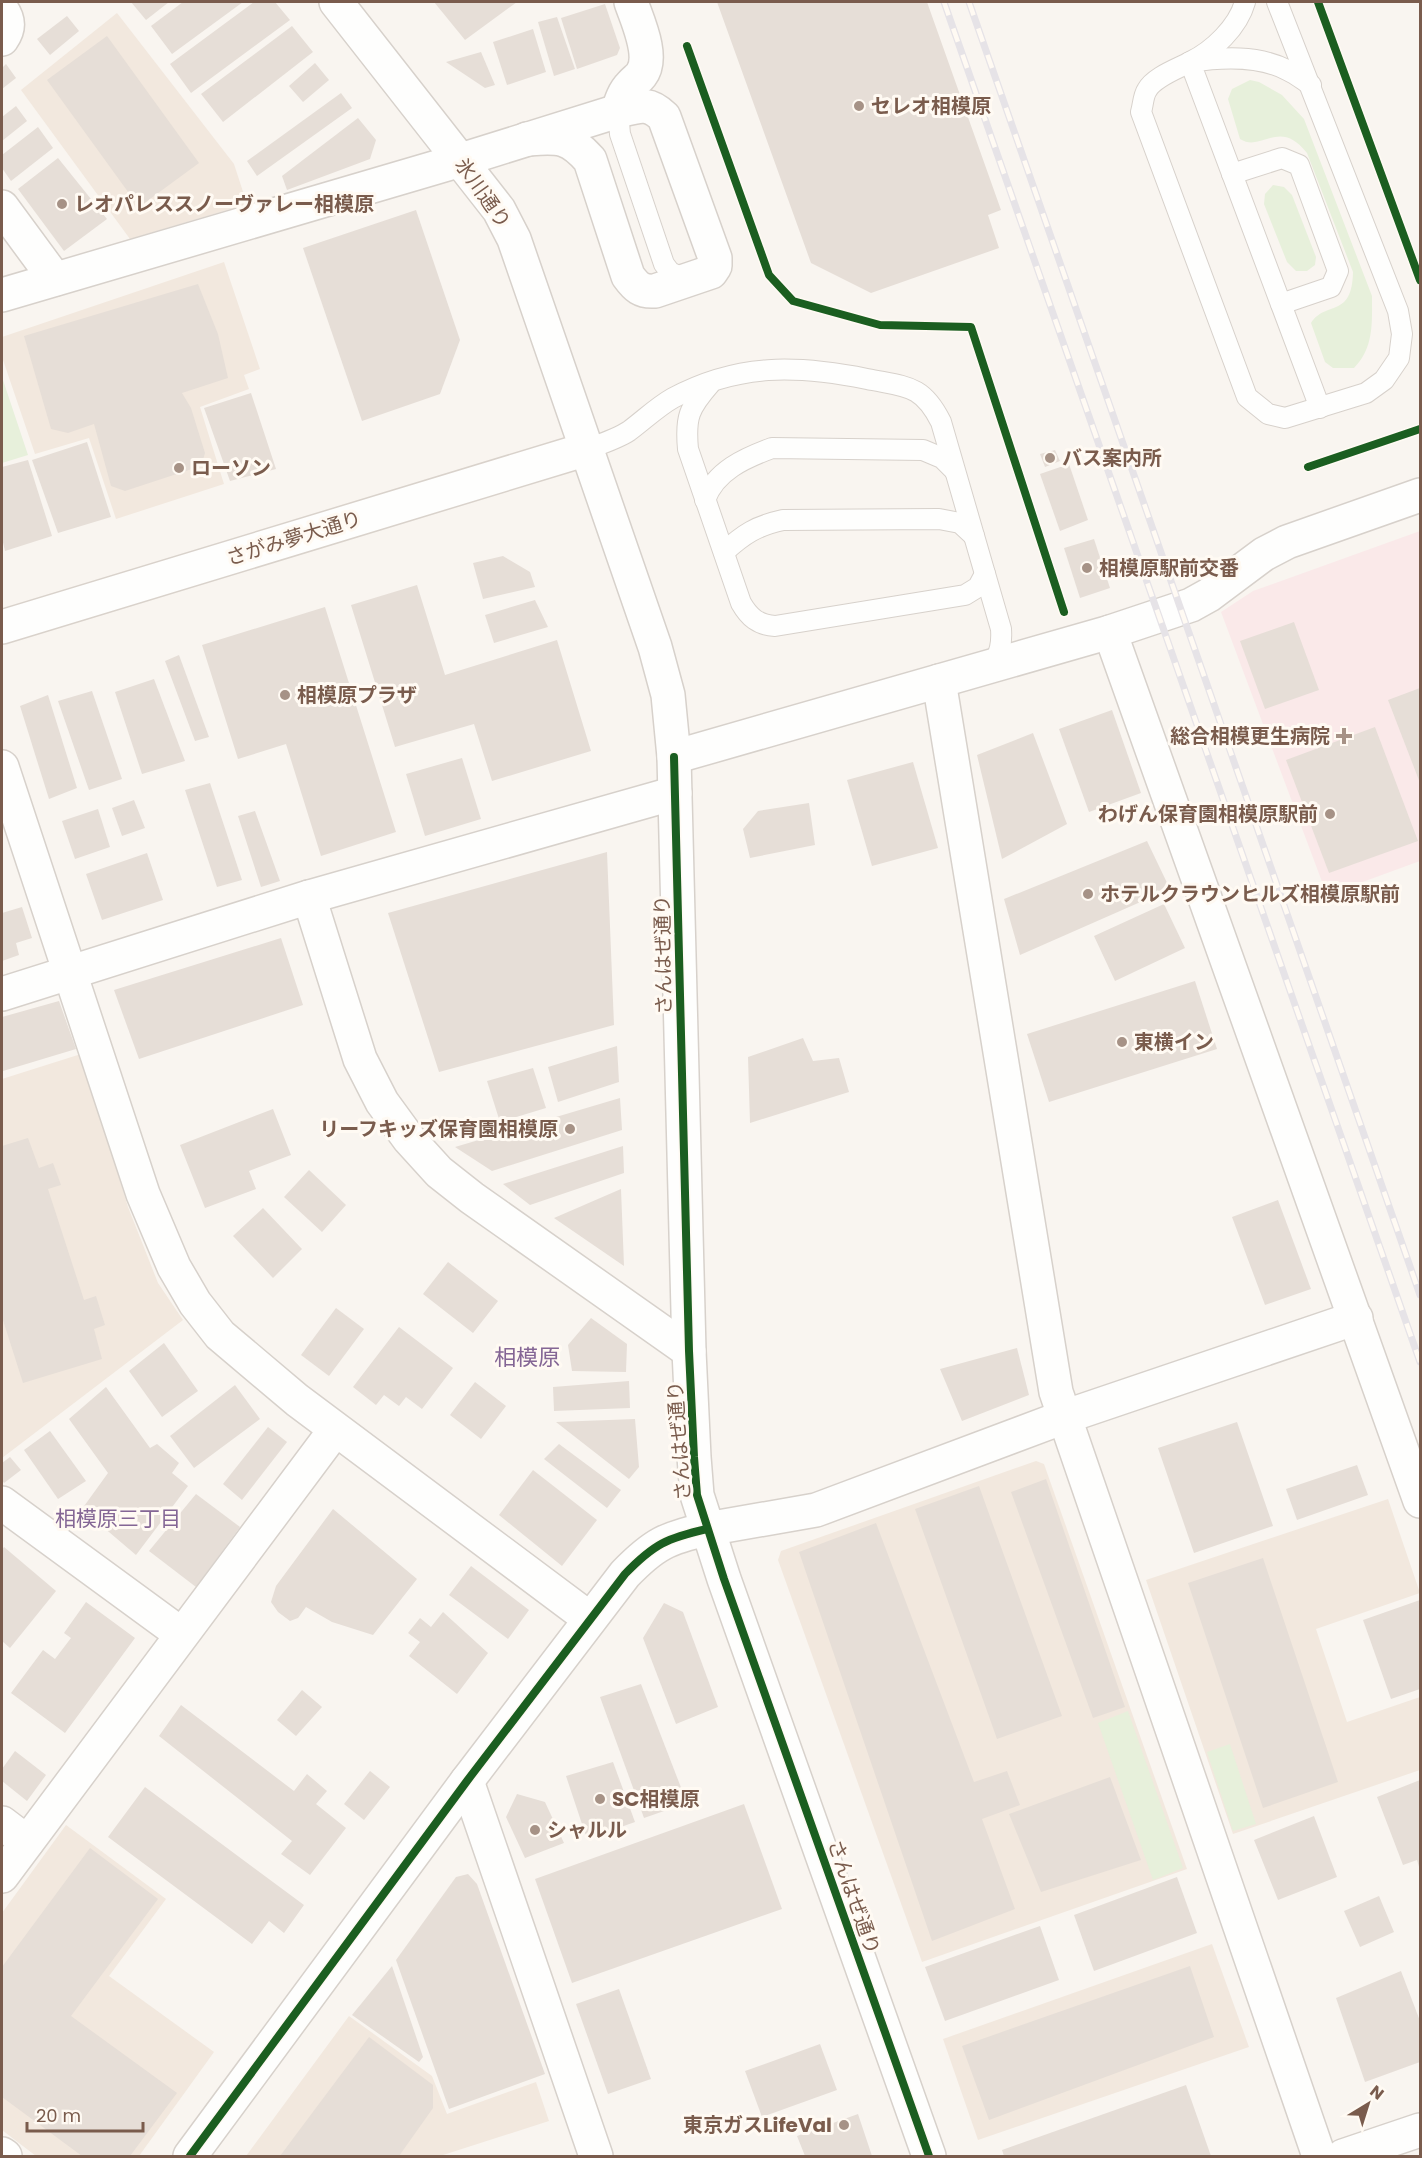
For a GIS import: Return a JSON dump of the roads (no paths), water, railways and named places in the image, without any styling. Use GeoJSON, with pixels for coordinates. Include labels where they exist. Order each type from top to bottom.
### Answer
{"type":"FeatureCollection","features":[{"type":"Feature","properties":{"kind":"street","name":"氷川通り"},"geometry":{"type":"LineString","coordinates":[[336,2],[499,210],[514,238],[587,449]]}},
{"type":"Feature","properties":{"kind":"street"},"geometry":{"type":"LineString","coordinates":[[618,111],[628,88],[639,78],[646,66],[643,37],[631,2]]}},
{"type":"Feature","properties":{"kind":"street"},"geometry":{"type":"LineString","coordinates":[[2,10],[8,28],[2,39]]}},
{"type":"Feature","properties":{"kind":"street"},"geometry":{"type":"LineString","coordinates":[[2,295],[461,160],[527,139],[618,111],[642,105],[655,108],[670,128],[716,266],[711,272],[655,291],[646,292],[636,287],[628,276],[590,160],[578,146],[558,137],[527,139]]}},
{"type":"Feature","properties":{"kind":"street"},"geometry":{"type":"LineString","coordinates":[[2,207],[56,279]]}},
{"type":"Feature","properties":{"kind":"street","name":"さがみ夢大通り"},"geometry":{"type":"LineString","coordinates":[[2,627],[587,449]]}},
{"type":"Feature","properties":{"kind":"street","name":"さんはぜ通り"},"geometry":{"type":"LineString","coordinates":[[587,449],[655,647],[668,695],[674,757],[689,1351],[697,1495],[928,2157]]}},
{"type":"Feature","properties":{"kind":"street"},"geometry":{"type":"LineString","coordinates":[[674,757],[1110,632],[1191,605],[1209,595],[1264,554],[1287,542],[1420,495]]}},
{"type":"Feature","properties":{"kind":"street"},"geometry":{"type":"LineString","coordinates":[[1110,632],[1420,1501]]}},
{"type":"Feature","properties":{"kind":"street"},"geometry":{"type":"LineString","coordinates":[[939,681],[1056,1392],[1319,2157]]}},
{"type":"Feature","properties":{"kind":"street"},"geometry":{"type":"LineString","coordinates":[[2,767],[143,1194],[174,1267],[195,1303],[220,1335],[335,1430],[590,1619]]}},
{"type":"Feature","properties":{"kind":"street"},"geometry":{"type":"LineString","coordinates":[[2,994],[309,897],[675,793]]}},
{"type":"Feature","properties":{"kind":"street"},"geometry":{"type":"LineString","coordinates":[[309,897],[360,1059],[382,1102],[409,1139],[439,1172],[472,1198],[689,1351]]}},
{"type":"Feature","properties":{"kind":"street"},"geometry":{"type":"LineString","coordinates":[[190,2157],[467,1781],[590,1619],[646,1553],[662,1542],[707,1529],[816,1510],[1064,1418],[1356,1318]]}},
{"type":"Feature","properties":{"kind":"street"},"geometry":{"type":"LineString","coordinates":[[2,1876],[14,1832],[181,1635],[335,1430]]}},
{"type":"Feature","properties":{"kind":"street"},"geometry":{"type":"LineString","coordinates":[[2,1503],[181,1635]]}},
{"type":"Feature","properties":{"kind":"street"},"geometry":{"type":"LineString","coordinates":[[467,1781],[596,2157]]}},
{"type":"Feature","properties":{"kind":"street"},"geometry":{"type":"LineString","coordinates":[[1343,2157],[1420,2130]]}},
{"type":"Feature","properties":{"kind":"lane"},"geometry":{"type":"LineString","coordinates":[[1245,2],[1222,40],[1206,54],[1167,73],[1147,89],[1141,112],[1247,397],[1268,414],[1285,418],[1366,393],[1384,380],[1399,358],[1402,334],[1398,310],[1277,2]]}},
{"type":"Feature","properties":{"kind":"lane"},"geometry":{"type":"LineString","coordinates":[[1190,62],[1228,58],[1256,60],[1286,69],[1311,86]]}},
{"type":"Feature","properties":{"kind":"lane"},"geometry":{"type":"LineString","coordinates":[[1190,62],[1320,408]]}},
{"type":"Feature","properties":{"kind":"lane"},"geometry":{"type":"LineString","coordinates":[[618,111],[620,134],[664,264],[670,272],[689,281]]}},
{"type":"Feature","properties":{"kind":"lane"},"geometry":{"type":"LineString","coordinates":[[1232,174],[1282,158],[1299,165],[1338,271],[1331,287],[1281,304]]}},
{"type":"Feature","properties":{"kind":"lane"},"geometry":{"type":"LineString","coordinates":[[587,449],[627,432],[672,398],[751,370],[781,368],[861,378],[919,392],[932,404],[941,422],[1002,636],[1000,653],[992,665]]}},
{"type":"Feature","properties":{"kind":"lane"},"geometry":{"type":"LineString","coordinates":[[712,382],[690,409],[686,431],[688,449],[741,603],[749,616],[764,625],[775,626],[965,595],[978,587],[985,574]]}},
{"type":"Feature","properties":{"kind":"lane"},"geometry":{"type":"LineString","coordinates":[[705,500],[709,487],[718,478],[737,464],[772,448],[923,450],[942,458],[954,470]]}},
{"type":"Feature","properties":{"kind":"lane"},"geometry":{"type":"LineString","coordinates":[[724,552],[748,531],[783,520],[939,519],[960,523],[974,536]]}},
{"type":"Feature","properties":{"kind":"railway"},"geometry":{"type":"LineString","coordinates":[[944,2],[1420,1362]]}},
{"type":"Feature","properties":{"kind":"railway"},"geometry":{"type":"LineString","coordinates":[[969,2],[1420,1295]]}},
{"type":"Feature","properties":{"kind":"place","name":"セレオ相模原"},"geometry":{"type":"Point","coordinates":[859,106]}},
{"type":"Feature","properties":{"kind":"place","name":"レオパレススノーヴァレー相模原"},"geometry":{"type":"Point","coordinates":[62,204]}},
{"type":"Feature","properties":{"kind":"place","name":"バス案内所"},"geometry":{"type":"Point","coordinates":[1050,458]}},
{"type":"Feature","properties":{"kind":"place","name":"ローソン"},"geometry":{"type":"Point","coordinates":[179,468]}},
{"type":"Feature","properties":{"kind":"place","name":"相模原駅前交番"},"geometry":{"type":"Point","coordinates":[1087,568]}},
{"type":"Feature","properties":{"kind":"place","name":"相模原プラザ"},"geometry":{"type":"Point","coordinates":[285,695]}},
{"type":"Feature","properties":{"kind":"place","name":"総合相模更生病院"},"geometry":{"type":"Point","coordinates":[1344,736]}},
{"type":"Feature","properties":{"kind":"place","name":"わげん保育園相模原駅前"},"geometry":{"type":"Point","coordinates":[1330,814]}},
{"type":"Feature","properties":{"kind":"place","name":"ホテルクラウンヒルズ相模原駅前"},"geometry":{"type":"Point","coordinates":[1088,894]}},
{"type":"Feature","properties":{"kind":"place","name":"東横イン"},"geometry":{"type":"Point","coordinates":[1122,1042]}},
{"type":"Feature","properties":{"kind":"place","name":"リーフキッズ保育園相模原"},"geometry":{"type":"Point","coordinates":[570,1129]}},
{"type":"Feature","properties":{"kind":"place","name":"SC相模原"},"geometry":{"type":"Point","coordinates":[600,1799]}},
{"type":"Feature","properties":{"kind":"place","name":"シャルル"},"geometry":{"type":"Point","coordinates":[535,1830]}},
{"type":"Feature","properties":{"kind":"place","name":"東京ガスLifeVal"},"geometry":{"type":"Point","coordinates":[844,2125]}},
{"type":"Feature","properties":{"kind":"district","name":"相模原"},"geometry":{"type":"Point","coordinates":[527,1357]}},
{"type":"Feature","properties":{"kind":"district","name":"相模原三丁目"},"geometry":{"type":"Point","coordinates":[118,1519]}}]}
